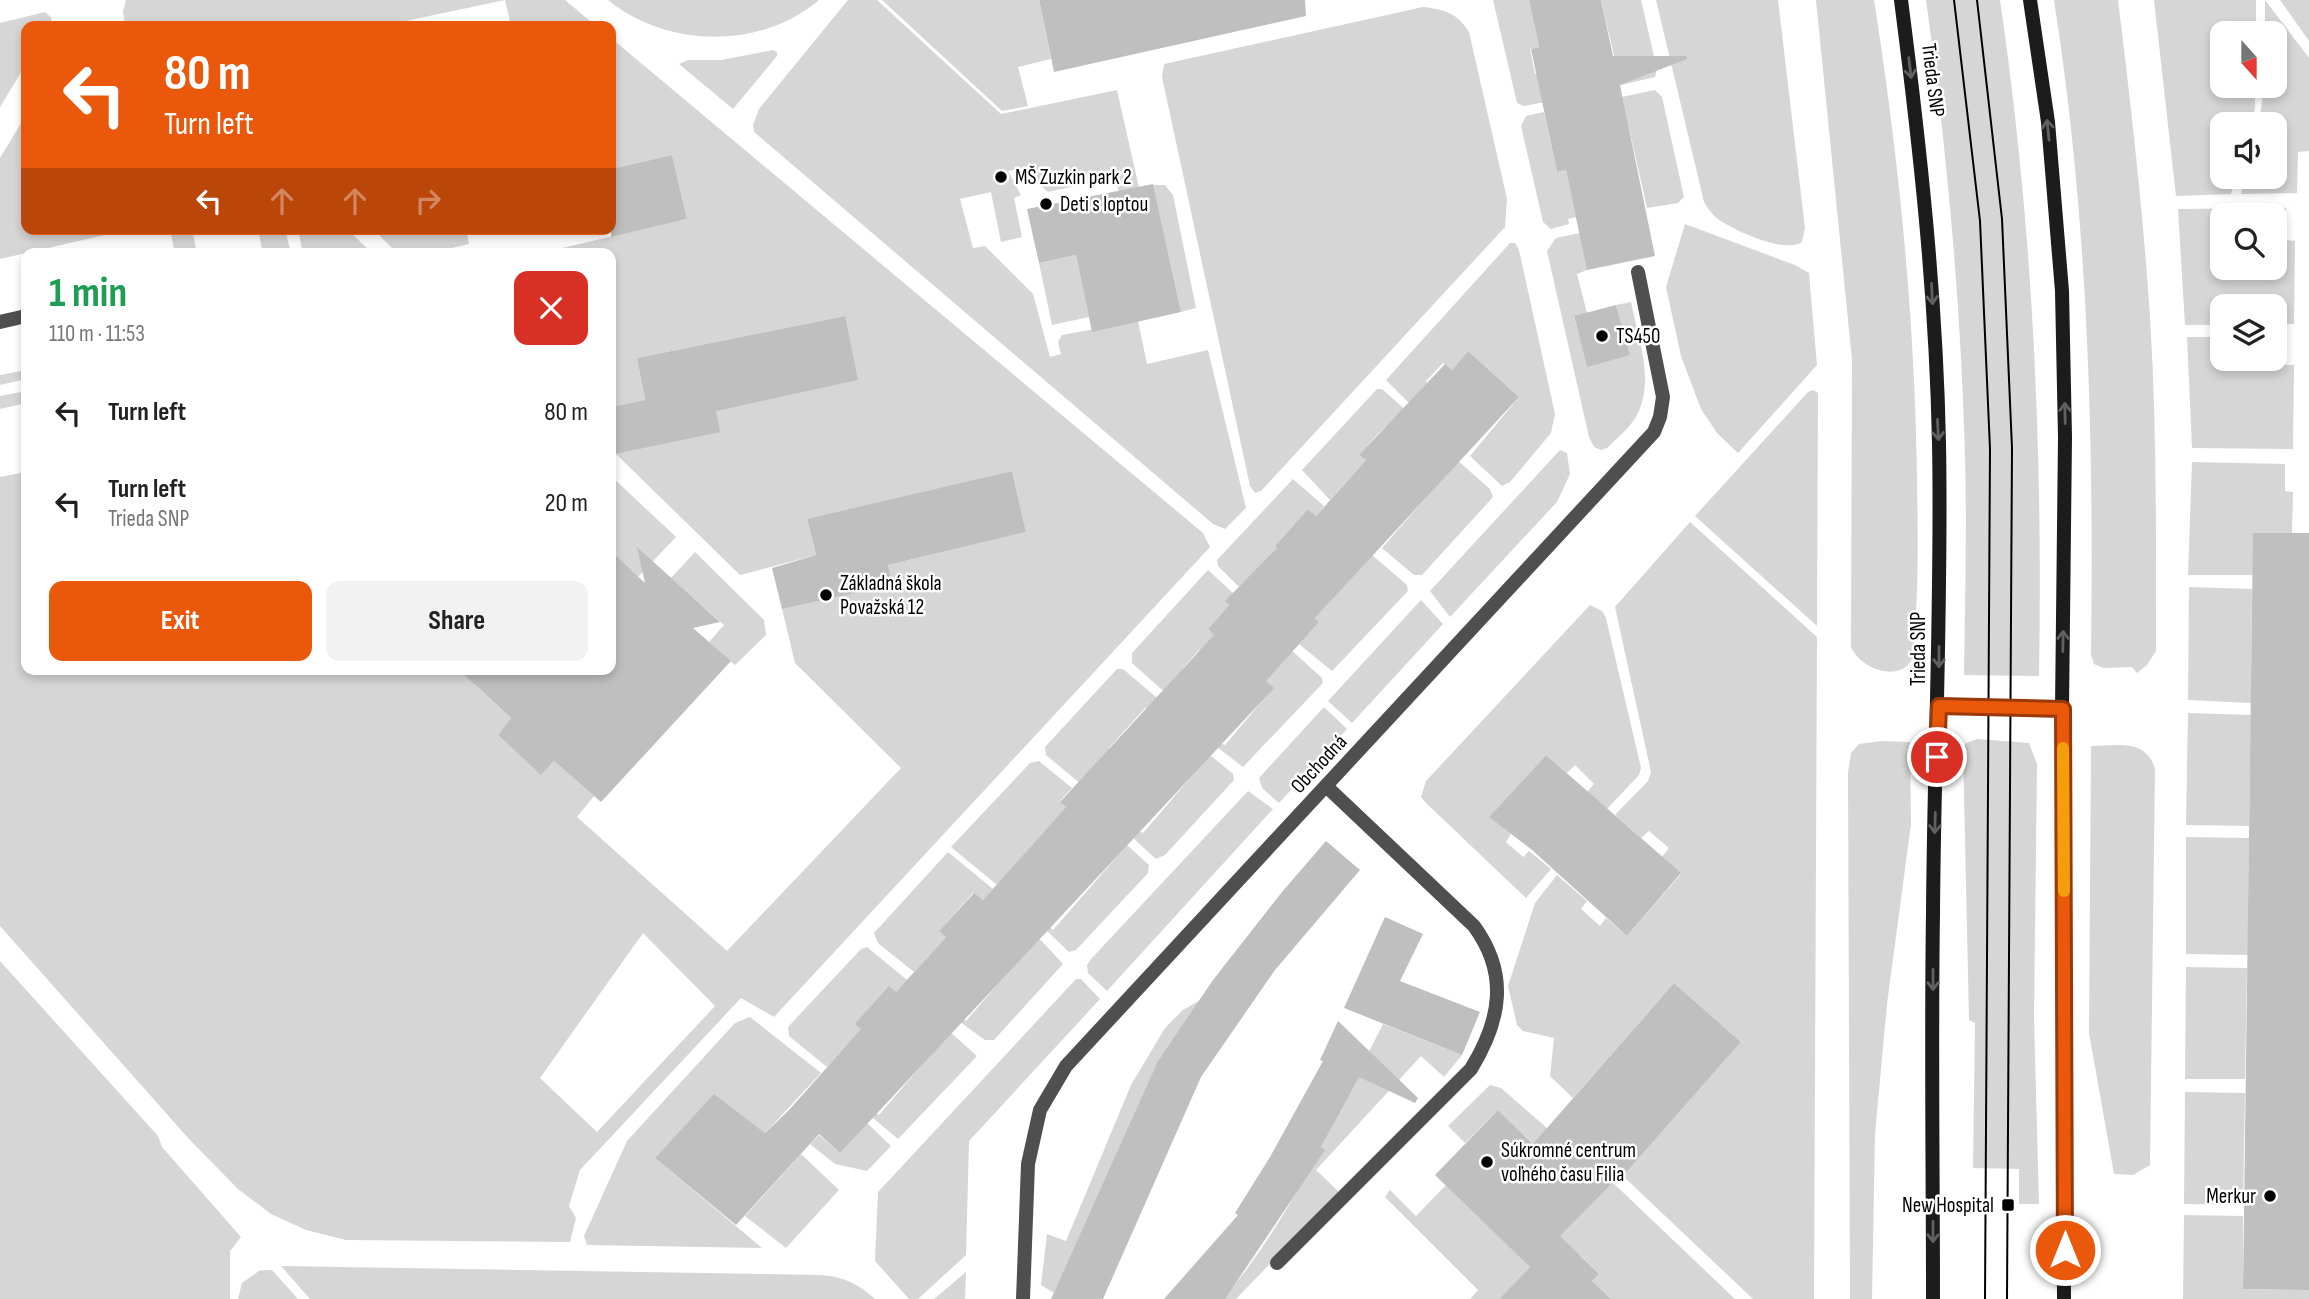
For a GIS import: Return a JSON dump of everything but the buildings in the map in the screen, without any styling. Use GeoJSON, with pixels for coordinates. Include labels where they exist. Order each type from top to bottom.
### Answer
{"type":"FeatureCollection","features":[{"type":"Feature","properties":{"kind":"street","name":"Trieda SNP"},"geometry":{"type":"LineString","coordinates":[[1901,0],[1919,140],[1932,281],[1939,442],[1939,706],[1933,911],[1933,1299]]}},
{"type":"Feature","properties":{"kind":"street"},"geometry":{"type":"LineString","coordinates":[[2030,0],[2052,160],[2062,291],[2065,437],[2064,1299]]}},
{"type":"Feature","properties":{"kind":"street","name":"Obchodná"},"geometry":{"type":"LineString","coordinates":[[1023,1299],[1028,1164],[1040,1110],[1066,1066],[1654,432],[1660,417],[1662,397],[1638,272]]}},
{"type":"Feature","properties":{"kind":"street"},"geometry":{"type":"LineString","coordinates":[[0,322],[21,317]]}},
{"type":"Feature","properties":{"kind":"street"},"geometry":{"type":"LineString","coordinates":[[1939,706],[2063,709]]}},
{"type":"Feature","properties":{"kind":"street"},"geometry":{"type":"LineString","coordinates":[[1278,1263],[1471,1069],[1492,1031],[1496,1011],[1495,967],[1487,944],[1474,926],[1326,786]]}},
{"type":"Feature","properties":{"kind":"shaded area"},"geometry":{"type":"Polygon","coordinates":[[[126,0],[505,0],[406,21],[124,21],[123,11],[126,0]]]}},
{"type":"Feature","properties":{"kind":"shaded area"},"geometry":{"type":"Polygon","coordinates":[[[505,0],[565,0],[590,21],[510,21],[505,0]]]}},
{"type":"Feature","properties":{"kind":"shaded area"},"geometry":{"type":"Polygon","coordinates":[[[608,0],[819,0],[795,16],[769,28],[742,35],[714,37],[685,34],[658,27],[632,16],[608,0]]]}},
{"type":"Feature","properties":{"kind":"shaded area"},"geometry":{"type":"Polygon","coordinates":[[[848,0],[877,0],[1001,114],[1117,90],[1139,188],[1119,192],[1115,177],[1048,192],[1021,168],[1008,171],[1021,195],[1014,198],[1022,237],[1001,242],[991,192],[960,199],[973,248],[985,246],[1033,294],[1050,357],[1061,354],[1058,342],[1062,335],[1138,321],[1147,364],[1208,350],[1246,508],[1225,529],[1213,524],[754,132],[753,125],[759,109],[848,0]]]}},
{"type":"Feature","properties":{"kind":"shaded area"},"geometry":{"type":"Polygon","coordinates":[[[882,0],[1039,0],[1051,59],[1018,67],[1028,106],[1002,111],[882,0]]]}},
{"type":"Feature","properties":{"kind":"shaded area"},"geometry":{"type":"Polygon","coordinates":[[[1493,0],[1529,0],[1539,47],[1530,49],[1535,74],[1544,72],[1551,101],[1524,106],[1517,103],[1493,0]]]}},
{"type":"Feature","properties":{"kind":"shaded area"},"geometry":{"type":"Polygon","coordinates":[[[1601,0],[1641,0],[1657,69],[1655,77],[1621,85],[1601,0]]]}},
{"type":"Feature","properties":{"kind":"shaded area"},"geometry":{"type":"Polygon","coordinates":[[[1656,0],[1778,0],[1805,228],[1802,242],[1784,245],[1760,240],[1718,219],[1704,202],[1656,0]]]}},
{"type":"Feature","properties":{"kind":"shaded area"},"geometry":{"type":"Polygon","coordinates":[[[1816,0],[1874,0],[1891,119],[1909,299],[1917,480],[1918,570],[1912,659],[1906,667],[1898,671],[1889,672],[1871,667],[1856,655],[1851,647],[1852,360],[1816,0]]]}},
{"type":"Feature","properties":{"kind":"shaded area"},"geometry":{"type":"Polygon","coordinates":[[[1926,0],[2000,0],[2021,169],[2033,338],[2039,507],[2039,676],[1964,675],[1966,484],[1960,342],[1947,171],[1926,0]]]}},
{"type":"Feature","properties":{"kind":"shaded area"},"geometry":{"type":"Polygon","coordinates":[[[2054,0],[2118,0],[2144,238],[2154,400],[2156,651],[2147,665],[2137,673],[2132,667],[2103,668],[2094,664],[2091,655],[2090,409],[2086,327],[2075,163],[2054,0]]]}},
{"type":"Feature","properties":{"kind":"shaded area"},"geometry":{"type":"Polygon","coordinates":[[[2154,0],[2256,0],[2256,21],[2210,21],[2210,98],[2255,98],[2254,112],[2210,112],[2210,189],[2232,189],[2231,194],[2176,196],[2154,0]]]}},
{"type":"Feature","properties":{"kind":"shaded area"},"geometry":{"type":"Polygon","coordinates":[[[2265,0],[2281,21],[2265,21],[2265,0]]]}},
{"type":"Feature","properties":{"kind":"shaded area"},"geometry":{"type":"Polygon","coordinates":[[[2280,0],[2309,0],[2309,41],[2280,0]]]}},
{"type":"Feature","properties":{"kind":"shaded area"},"geometry":{"type":"Polygon","coordinates":[[[1423,7],[1449,13],[1469,32],[1507,199],[1505,227],[1261,491],[1255,493],[1250,486],[1162,77],[1164,64],[1423,7]]]}},
{"type":"Feature","properties":{"kind":"shaded area"},"geometry":{"type":"Polygon","coordinates":[[[45,12],[52,18],[51,21],[21,21],[21,72],[0,107],[0,23],[45,12]]]}},
{"type":"Feature","properties":{"kind":"shaded area"},"geometry":{"type":"Polygon","coordinates":[[[2287,29],[2309,58],[2309,151],[2298,152],[2297,193],[2241,194],[2242,189],[2287,189],[2287,112],[2261,112],[2262,98],[2287,98],[2287,29]]]}},
{"type":"Feature","properties":{"kind":"shaded area","name":"Základná škola Považská 12"},"geometry":{"type":"Polygon","coordinates":[[[616,42],[1203,533],[1210,547],[774,1017],[741,998],[580,1170],[569,1206],[576,1218],[570,1242],[346,1240],[306,1230],[271,1214],[238,1189],[189,1139],[0,926],[0,477],[21,473],[21,675],[482,675],[474,684],[511,718],[498,735],[541,774],[554,761],[594,796],[577,817],[727,951],[901,768],[795,663],[782,609],[891,585],[888,565],[1026,532],[1012,471],[807,520],[816,555],[740,575],[616,454],[716,411],[845,316],[637,358],[645,400],[616,406],[616,248],[562,248],[687,219],[672,155],[616,168],[616,42]],[[643,933],[540,1078],[597,1132],[715,1006],[643,933]]]}},
{"type":"Feature","properties":{"kind":"shaded area"},"geometry":{"type":"Polygon","coordinates":[[[773,50],[777,52],[777,56],[733,109],[679,64],[688,60],[721,60],[773,50]]]}},
{"type":"Feature","properties":{"kind":"shaded area"},"geometry":{"type":"Polygon","coordinates":[[[1655,90],[1662,97],[1684,197],[1678,203],[1647,208],[1622,97],[1655,90]]]}},
{"type":"Feature","properties":{"kind":"shaded area"},"geometry":{"type":"Polygon","coordinates":[[[1544,112],[1557,172],[1566,170],[1576,217],[1568,219],[1569,224],[1551,229],[1543,222],[1521,126],[1526,116],[1544,112]]]}},
{"type":"Feature","properties":{"kind":"shaded area"},"geometry":{"type":"Polygon","coordinates":[[[21,123],[21,235],[105,235],[48,248],[21,248],[21,254],[0,259],[0,158],[21,123]]]}},
{"type":"Feature","properties":{"kind":"shaded area"},"geometry":{"type":"Polygon","coordinates":[[[1153,185],[1165,185],[1173,195],[1196,308],[1181,312],[1153,185]]]}},
{"type":"Feature","properties":{"kind":"shaded area"},"geometry":{"type":"Polygon","coordinates":[[[2178,209],[2210,209],[2210,280],[2287,280],[2287,240],[2295,241],[2294,324],[2287,324],[2287,294],[2210,294],[2210,325],[2185,325],[2178,209]]]}},
{"type":"Feature","properties":{"kind":"shaded area"},"geometry":{"type":"Polygon","coordinates":[[[1685,224],[1795,265],[1809,273],[1817,365],[1738,453],[1717,433],[1701,409],[1681,356],[1666,287],[1685,224]]]}},
{"type":"Feature","properties":{"kind":"shaded area"},"geometry":{"type":"Polygon","coordinates":[[[1580,233],[1587,270],[1577,274],[1587,313],[1574,317],[1587,366],[1629,355],[1616,305],[1631,302],[1645,373],[1645,387],[1637,415],[1623,433],[1601,450],[1594,447],[1589,437],[1547,251],[1556,238],[1580,233]]]}},
{"type":"Feature","properties":{"kind":"shaded area"},"geometry":{"type":"Polygon","coordinates":[[[171,235],[193,235],[196,248],[174,248],[171,235]]]}},
{"type":"Feature","properties":{"kind":"shaded area"},"geometry":{"type":"Polygon","coordinates":[[[259,235],[286,235],[290,248],[262,248],[259,235]]]}},
{"type":"Feature","properties":{"kind":"shaded area"},"geometry":{"type":"Polygon","coordinates":[[[299,235],[353,235],[367,248],[302,248],[299,235]]]}},
{"type":"Feature","properties":{"kind":"shaded area"},"geometry":{"type":"Polygon","coordinates":[[[379,235],[467,235],[469,244],[451,248],[392,248],[379,235]]]}},
{"type":"Feature","properties":{"kind":"shaded area"},"geometry":{"type":"Polygon","coordinates":[[[1510,243],[1515,243],[1519,250],[1555,414],[1551,433],[1510,482],[1502,486],[1470,456],[1519,397],[1468,351],[1452,370],[1443,363],[1426,381],[1432,388],[1414,408],[1386,380],[1510,243]]]}},
{"type":"Feature","properties":{"kind":"shaded area"},"geometry":{"type":"Polygon","coordinates":[[[1076,255],[1089,317],[1052,325],[1039,263],[1076,255]]]}},
{"type":"Feature","properties":{"kind":"shaded area"},"geometry":{"type":"Polygon","coordinates":[[[2187,337],[2210,337],[2210,371],[2287,371],[2287,365],[2294,365],[2293,449],[2192,448],[2187,337]]]}},
{"type":"Feature","properties":{"kind":"shaded area"},"geometry":{"type":"Polygon","coordinates":[[[21,371],[21,380],[0,385],[0,375],[21,371]]]}},
{"type":"Feature","properties":{"kind":"shaded area"},"geometry":{"type":"Polygon","coordinates":[[[1377,389],[1382,389],[1410,414],[1387,425],[1376,436],[1360,455],[1366,460],[1330,500],[1302,470],[1377,389]]]}},
{"type":"Feature","properties":{"kind":"shaded area"},"geometry":{"type":"Polygon","coordinates":[[[1813,390],[1818,393],[1817,626],[1695,516],[1808,392],[1813,390]]]}},
{"type":"Feature","properties":{"kind":"shaded area"},"geometry":{"type":"Polygon","coordinates":[[[21,392],[21,404],[0,409],[0,396],[21,392]]]}},
{"type":"Feature","properties":{"kind":"shaded area"},"geometry":{"type":"Polygon","coordinates":[[[1560,450],[1567,453],[1570,474],[1557,502],[1450,617],[1430,591],[1560,450]]]}},
{"type":"Feature","properties":{"kind":"shaded area"},"geometry":{"type":"Polygon","coordinates":[[[1458,461],[1490,489],[1493,497],[1422,575],[1414,575],[1382,548],[1458,461]]]}},
{"type":"Feature","properties":{"kind":"shaded area"},"geometry":{"type":"Polygon","coordinates":[[[2192,462],[2285,464],[2285,491],[2293,492],[2292,533],[2254,533],[2253,575],[2188,575],[2192,462]]]}},
{"type":"Feature","properties":{"kind":"shaded area"},"geometry":{"type":"Polygon","coordinates":[[[1293,479],[1324,506],[1316,516],[1308,509],[1275,546],[1280,551],[1247,587],[1243,583],[1239,587],[1218,566],[1217,560],[1293,479]]]}},
{"type":"Feature","properties":{"kind":"shaded area"},"geometry":{"type":"Polygon","coordinates":[[[616,481],[676,537],[638,577],[616,556],[616,481]]]}},
{"type":"Feature","properties":{"kind":"shaded area"},"geometry":{"type":"Polygon","coordinates":[[[1690,522],[1817,637],[1814,1299],[1753,1299],[1623,1176],[1741,1042],[1674,983],[1573,1098],[1550,1076],[1554,1038],[1523,1031],[1517,1025],[1508,986],[1535,903],[1557,875],[1587,901],[1581,909],[1600,926],[1606,918],[1627,936],[1681,874],[1662,857],[1669,848],[1649,831],[1641,838],[1615,815],[1648,781],[1651,772],[1615,607],[1690,522]]]}},
{"type":"Feature","properties":{"kind":"shaded area"},"geometry":{"type":"Polygon","coordinates":[[[695,552],[764,620],[766,635],[735,665],[709,642],[724,625],[671,578],[695,552]]]}},
{"type":"Feature","properties":{"kind":"shaded area"},"geometry":{"type":"Polygon","coordinates":[[[1372,555],[1407,585],[1408,591],[1332,671],[1299,644],[1319,622],[1315,618],[1372,555]]]}},
{"type":"Feature","properties":{"kind":"shaded area"},"geometry":{"type":"Polygon","coordinates":[[[1208,570],[1233,593],[1226,602],[1229,605],[1208,629],[1219,639],[1205,655],[1199,650],[1183,668],[1169,696],[1132,663],[1132,653],[1208,570]]]}},
{"type":"Feature","properties":{"kind":"shaded area"},"geometry":{"type":"Polygon","coordinates":[[[2189,587],[2252,589],[2251,703],[2188,700],[2189,587]]]}},
{"type":"Feature","properties":{"kind":"shaded area"},"geometry":{"type":"Polygon","coordinates":[[[1421,600],[1443,624],[1352,723],[1328,701],[1421,600]]]}},
{"type":"Feature","properties":{"kind":"shaded area"},"geometry":{"type":"Polygon","coordinates":[[[1590,605],[1602,611],[1606,618],[1641,768],[1639,775],[1607,809],[1587,792],[1594,784],[1575,765],[1567,773],[1546,755],[1490,816],[1511,834],[1506,842],[1523,857],[1529,851],[1551,869],[1526,898],[1421,797],[1426,781],[1590,605]]]}},
{"type":"Feature","properties":{"kind":"shaded area"},"geometry":{"type":"Polygon","coordinates":[[[1289,648],[1322,678],[1323,683],[1243,767],[1217,747],[1221,743],[1225,745],[1273,688],[1263,678],[1289,648]]]}},
{"type":"Feature","properties":{"kind":"shaded area"},"geometry":{"type":"Polygon","coordinates":[[[1117,669],[1123,669],[1163,703],[1152,714],[1145,708],[1109,748],[1117,755],[1087,789],[1046,755],[1045,747],[1117,669]]]}},
{"type":"Feature","properties":{"kind":"shaded area"},"geometry":{"type":"Polygon","coordinates":[[[1324,707],[1347,729],[1279,803],[1262,788],[1259,778],[1324,707]]]}},
{"type":"Feature","properties":{"kind":"shaded area"},"geometry":{"type":"Polygon","coordinates":[[[2188,713],[2251,715],[2249,826],[2186,825],[2188,713]]]}},
{"type":"Feature","properties":{"kind":"shaded area"},"geometry":{"type":"Polygon","coordinates":[[[1977,739],[2029,743],[2037,764],[2034,1018],[2039,1204],[2019,1204],[2019,1169],[1973,1168],[1975,1023],[1969,1020],[1963,748],[1966,743],[1977,739]]]}},
{"type":"Feature","properties":{"kind":"shaded area"},"geometry":{"type":"Polygon","coordinates":[[[1881,741],[1910,742],[1911,824],[1887,1004],[1875,1134],[1872,1299],[1850,1299],[1848,773],[1851,753],[1859,744],[1881,741]]]}},
{"type":"Feature","properties":{"kind":"shaded area"},"geometry":{"type":"Polygon","coordinates":[[[2120,745],[2138,748],[2151,759],[2155,769],[2150,1165],[2133,1175],[2114,1174],[2089,1033],[2091,746],[2120,745]]]}},
{"type":"Feature","properties":{"kind":"shaded area"},"geometry":{"type":"Polygon","coordinates":[[[1210,755],[1233,774],[1234,780],[1165,855],[1156,859],[1133,838],[1139,831],[1143,833],[1210,755]]]}},
{"type":"Feature","properties":{"kind":"shaded area"},"geometry":{"type":"Polygon","coordinates":[[[1039,761],[1072,788],[1060,801],[1066,807],[997,885],[951,847],[1030,763],[1039,761]]]}},
{"type":"Feature","properties":{"kind":"shaded area"},"geometry":{"type":"Polygon","coordinates":[[[1248,791],[1273,809],[1107,991],[1088,973],[1087,965],[1091,959],[1248,791]]]}},
{"type":"Feature","properties":{"kind":"shaded area"},"geometry":{"type":"Polygon","coordinates":[[[2186,837],[2249,838],[2248,955],[2186,954],[2186,837]]]}},
{"type":"Feature","properties":{"kind":"shaded area"},"geometry":{"type":"Polygon","coordinates":[[[1127,845],[1149,865],[1148,873],[1076,950],[1069,952],[1045,929],[1048,926],[1053,930],[1127,845]]]}},
{"type":"Feature","properties":{"kind":"shaded area"},"geometry":{"type":"Polygon","coordinates":[[[948,852],[993,889],[983,900],[973,893],[940,930],[946,937],[914,972],[878,943],[874,933],[948,852]]]}},
{"type":"Feature","properties":{"kind":"shaded area"},"geometry":{"type":"Polygon","coordinates":[[[1038,937],[1063,964],[994,1040],[985,1040],[960,1022],[962,1018],[966,1021],[1038,937]]]}},
{"type":"Feature","properties":{"kind":"shaded area"},"geometry":{"type":"Polygon","coordinates":[[[867,947],[907,980],[827,1067],[789,1036],[788,1027],[861,949],[867,947]]]}},
{"type":"Feature","properties":{"kind":"shaded area"},"geometry":{"type":"Polygon","coordinates":[[[0,961],[158,1136],[162,1147],[241,1237],[230,1251],[230,1299],[0,1299],[0,961]]]}},
{"type":"Feature","properties":{"kind":"shaded area"},"geometry":{"type":"Polygon","coordinates":[[[2186,967],[2247,968],[2245,1079],[2185,1079],[2186,967]]]}},
{"type":"Feature","properties":{"kind":"shaded area"},"geometry":{"type":"Polygon","coordinates":[[[1076,979],[1081,979],[1100,999],[969,1141],[966,1255],[918,1299],[909,1299],[875,1261],[878,1192],[1076,979]]]}},
{"type":"Feature","properties":{"kind":"shaded area"},"geometry":{"type":"Polygon","coordinates":[[[1202,999],[1160,1058],[1054,1293],[1041,1285],[1047,1234],[1066,1241],[1131,1085],[1165,1028],[1183,1010],[1202,999]]]}},
{"type":"Feature","properties":{"kind":"shaded area"},"geometry":{"type":"Polygon","coordinates":[[[750,1017],[821,1073],[765,1133],[714,1095],[655,1158],[762,1248],[587,1245],[584,1236],[627,1141],[735,1023],[750,1017]]]}},
{"type":"Feature","properties":{"kind":"shaded area"},"geometry":{"type":"Polygon","coordinates":[[[1383,1024],[1462,1055],[1444,1077],[1421,1056],[1316,1170],[1339,1192],[1236,1299],[1223,1299],[1248,1268],[1291,1201],[1383,1024]]]}},
{"type":"Feature","properties":{"kind":"shaded area"},"geometry":{"type":"Polygon","coordinates":[[[950,1032],[977,1056],[898,1139],[872,1117],[876,1113],[879,1115],[950,1032]]]}},
{"type":"Feature","properties":{"kind":"shaded area"},"geometry":{"type":"Polygon","coordinates":[[[1490,1085],[1501,1088],[1564,1143],[1549,1159],[1498,1110],[1465,1143],[1448,1126],[1490,1085]]]}},
{"type":"Feature","properties":{"kind":"shaded area"},"geometry":{"type":"Polygon","coordinates":[[[2185,1092],[2245,1093],[2243,1205],[2184,1204],[2185,1092]]]}},
{"type":"Feature","properties":{"kind":"shaded area"},"geometry":{"type":"Polygon","coordinates":[[[867,1123],[891,1146],[867,1171],[835,1164],[810,1144],[819,1135],[840,1153],[867,1123]]]}},
{"type":"Feature","properties":{"kind":"shaded area"},"geometry":{"type":"Polygon","coordinates":[[[801,1154],[839,1190],[786,1248],[745,1216],[801,1154]]]}},
{"type":"Feature","properties":{"kind":"shaded area"},"geometry":{"type":"Polygon","coordinates":[[[1609,1179],[1735,1299],[1611,1299],[1592,1281],[1599,1274],[1581,1256],[1553,1243],[1609,1179]]]}},
{"type":"Feature","properties":{"kind":"shaded area"},"geometry":{"type":"Polygon","coordinates":[[[1446,1185],[1530,1267],[1499,1299],[1470,1299],[1478,1290],[1385,1197],[1390,1190],[1416,1216],[1446,1185]]]}},
{"type":"Feature","properties":{"kind":"shaded area"},"geometry":{"type":"Polygon","coordinates":[[[2184,1215],[2243,1216],[2243,1289],[2309,1290],[2309,1299],[2183,1299],[2184,1215]]]}},
{"type":"Feature","properties":{"kind":"shaded area"},"geometry":{"type":"Polygon","coordinates":[[[281,1266],[821,1275],[850,1282],[875,1299],[310,1299],[281,1266]]]}},
{"type":"Feature","properties":{"kind":"shaded area"},"geometry":{"type":"Polygon","coordinates":[[[272,1270],[298,1299],[238,1299],[242,1283],[259,1271],[272,1270]]]}},
{"type":"Feature","properties":{"kind":"shaded area"},"geometry":{"type":"Polygon","coordinates":[[[966,1272],[965,1299],[934,1299],[966,1272]]]}},
{"type":"Feature","properties":{"kind":"tram line"},"geometry":{"type":"LineString","coordinates":[[1954,0],[1980,221],[1990,449],[1985,1299]]}},
{"type":"Feature","properties":{"kind":"tram line"},"geometry":{"type":"LineString","coordinates":[[1977,0],[2002,219],[2012,448],[2007,1299]]}},
{"type":"Feature","properties":{"kind":"slow traffic"},"geometry":{"type":"LineString","coordinates":[[2063,748],[2064,891]]}},
{"type":"Feature","properties":{"kind":"place","name":"MŠ Zuzkin park 2"},"geometry":{"type":"Point","coordinates":[1001,177]}},
{"type":"Feature","properties":{"kind":"place","name":"Deti s loptou"},"geometry":{"type":"Point","coordinates":[1046,204]}},
{"type":"Feature","properties":{"kind":"place","name":"TS450"},"geometry":{"type":"Point","coordinates":[1602,336]}},
{"type":"Feature","properties":{"kind":"place","name":"Základná škola Považská 12"},"geometry":{"type":"Point","coordinates":[826,595]}},
{"type":"Feature","properties":{"kind":"place","name":"Súkromné centrum voľného času Filia"},"geometry":{"type":"Point","coordinates":[1487,1162]}},
{"type":"Feature","properties":{"kind":"place","name":"Merkur"},"geometry":{"type":"Point","coordinates":[2270,1196]}},
{"type":"Feature","properties":{"kind":"place","name":"New Hospital"},"geometry":{"type":"Point","coordinates":[2008,1205]}},
{"type":"Feature","properties":{"kind":"route"},"geometry":{"type":"LineString","coordinates":[[1937,757],[1939,706],[2063,709],[2065,1250]]}}]}
